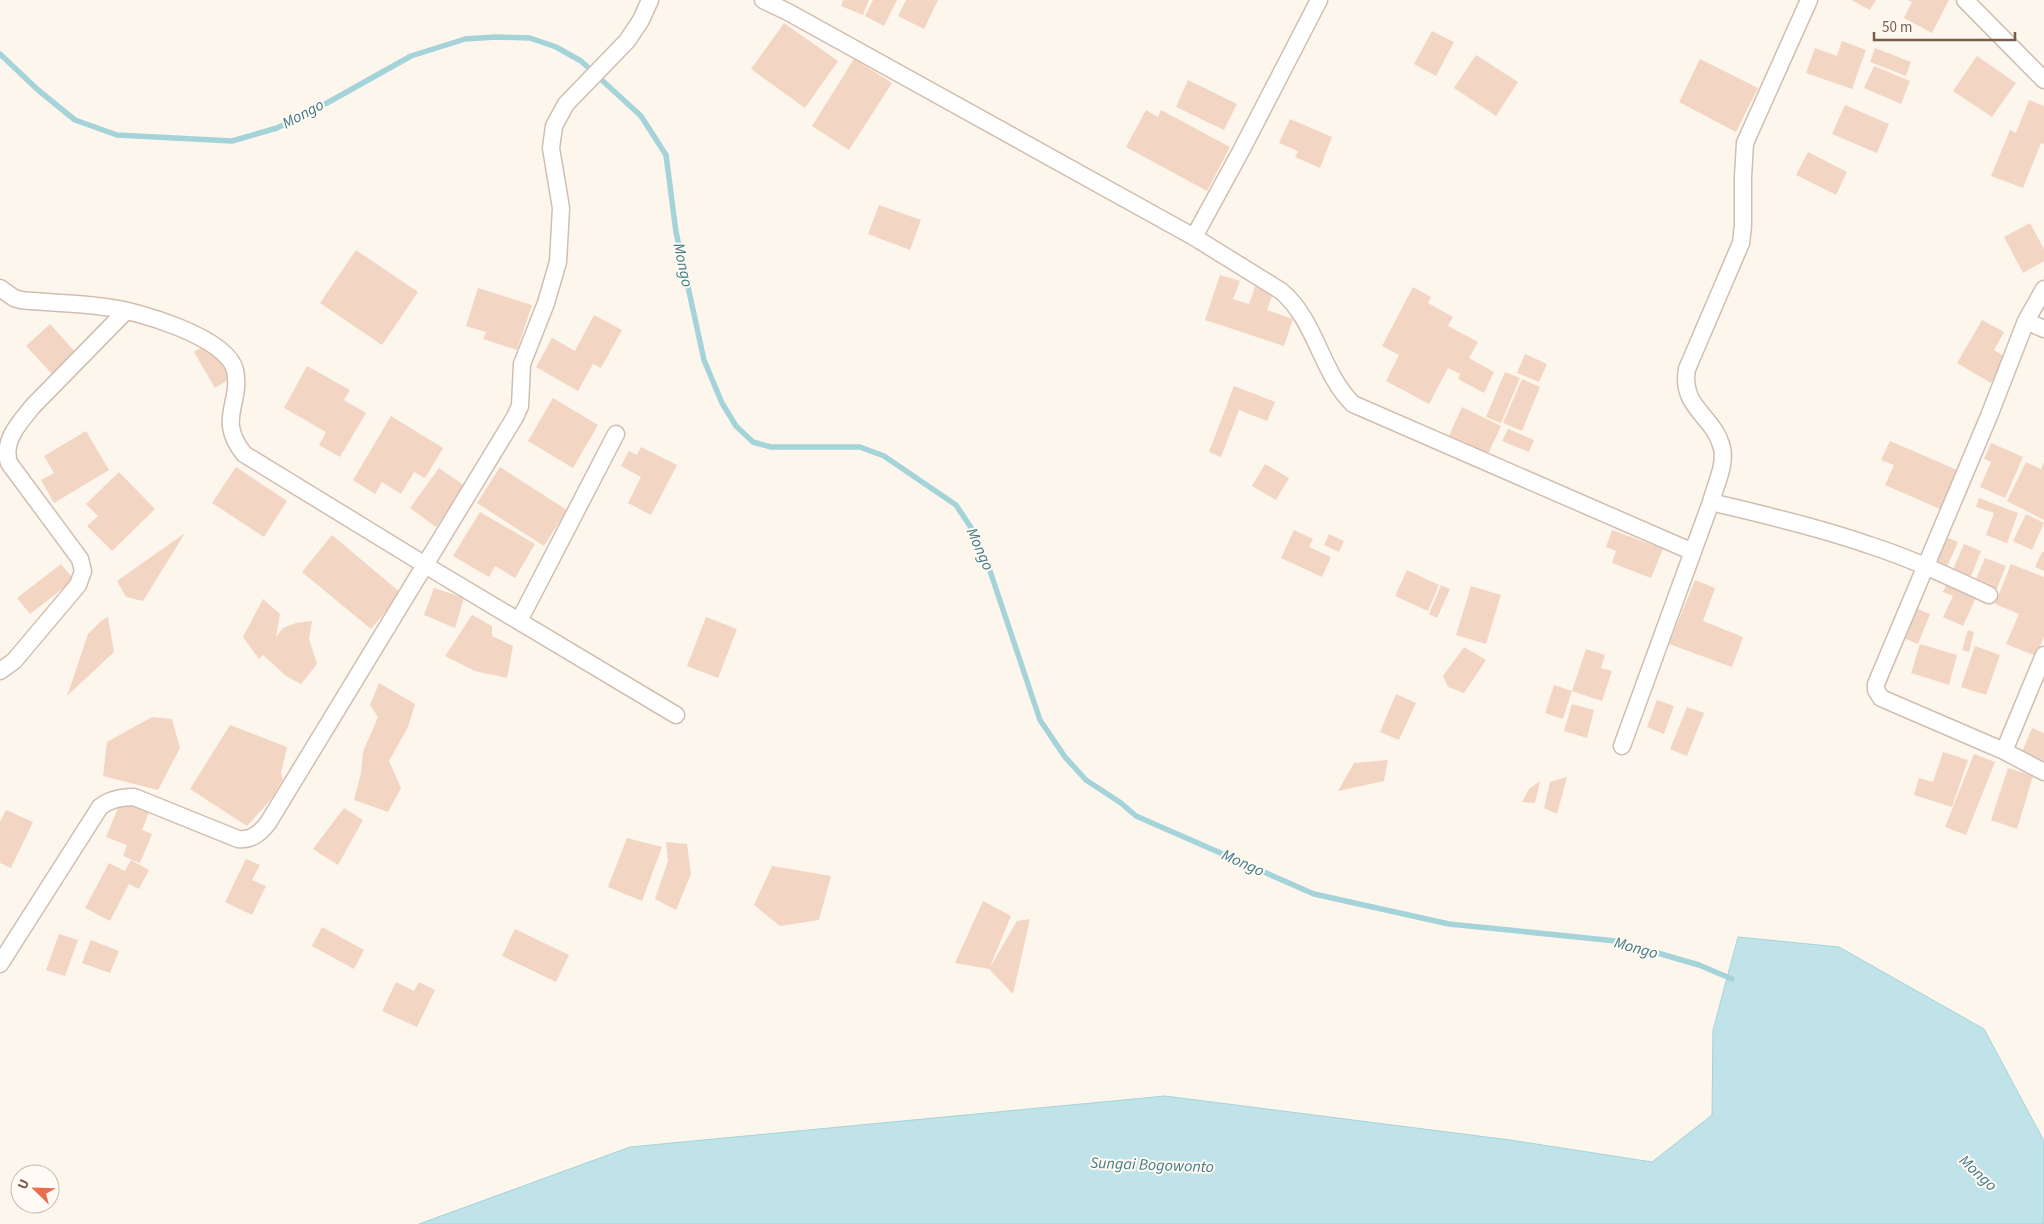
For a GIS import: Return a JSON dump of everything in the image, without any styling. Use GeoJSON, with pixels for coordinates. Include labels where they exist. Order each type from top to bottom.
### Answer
{"type":"FeatureCollection","features":[{"type":"Feature","properties":{"kind":"street"},"geometry":{"type":"LineString","coordinates":[[0,964],[100,807],[106,802],[123,797],[134,798],[238,839],[245,840],[262,830],[515,418],[520,406],[522,364],[546,303],[558,262],[561,208],[551,148],[554,126],[566,104],[627,41],[650,0]]}},
{"type":"Feature","properties":{"kind":"street"},"geometry":{"type":"LineString","coordinates":[[763,0],[981,117],[1194,237],[1286,296],[1303,319],[1339,386],[1353,404],[1693,552]]}},
{"type":"Feature","properties":{"kind":"street"},"geometry":{"type":"LineString","coordinates":[[1194,237],[1319,0]]}},
{"type":"Feature","properties":{"kind":"street"},"geometry":{"type":"LineString","coordinates":[[1622,746],[1711,502],[1721,467],[1722,448],[1716,434],[1688,395],[1685,385],[1687,368],[1741,242],[1746,143],[1808,0]]}},
{"type":"Feature","properties":{"kind":"street"},"geometry":{"type":"LineString","coordinates":[[1965,0],[2044,80]]}},
{"type":"Feature","properties":{"kind":"street"},"geometry":{"type":"LineString","coordinates":[[0,288],[14,298],[21,300],[105,307],[126,311],[204,338],[218,346],[232,362],[236,380],[230,423],[231,431],[234,440],[244,454],[676,715]]}},
{"type":"Feature","properties":{"kind":"street"},"geometry":{"type":"LineString","coordinates":[[2044,289],[2026,320],[1989,416],[1876,684],[1881,698],[2004,751],[2044,772]]}},
{"type":"Feature","properties":{"kind":"street"},"geometry":{"type":"LineString","coordinates":[[0,671],[14,661],[78,585],[83,571],[80,559],[9,463],[6,453],[8,442],[20,422],[33,406],[126,311]]}},
{"type":"Feature","properties":{"kind":"street"},"geometry":{"type":"LineString","coordinates":[[2026,320],[2044,329]]}},
{"type":"Feature","properties":{"kind":"street"},"geometry":{"type":"LineString","coordinates":[[519,621],[616,434]]}},
{"type":"Feature","properties":{"kind":"street"},"geometry":{"type":"LineString","coordinates":[[1711,502],[1833,533],[1871,545],[1926,566],[1989,595]]}},
{"type":"Feature","properties":{"kind":"street"},"geometry":{"type":"LineString","coordinates":[[2004,751],[2040,673],[2044,655]]}},
{"type":"Feature","properties":{"kind":"water","name":"Sungai Bogowonto"},"geometry":{"type":"Polygon","coordinates":[[[1738,937],[1839,947],[1984,1029],[2044,1141],[2044,1224],[419,1224],[630,1147],[1165,1096],[1510,1140],[1652,1162],[1712,1115],[1713,1030],[1738,937]]]}},
{"type":"Feature","properties":{"kind":"building"},"geometry":{"type":"Polygon","coordinates":[[[843,0],[869,0],[863,15],[841,6],[843,0]]]}},
{"type":"Feature","properties":{"kind":"building"},"geometry":{"type":"Polygon","coordinates":[[[873,0],[897,0],[884,26],[865,16],[873,0]]]}},
{"type":"Feature","properties":{"kind":"building"},"geometry":{"type":"Polygon","coordinates":[[[906,0],[938,0],[924,29],[898,16],[906,0]]]}},
{"type":"Feature","properties":{"kind":"building"},"geometry":{"type":"Polygon","coordinates":[[[1851,0],[1876,0],[1870,10],[1851,0]]]}},
{"type":"Feature","properties":{"kind":"building"},"geometry":{"type":"Polygon","coordinates":[[[1908,0],[1949,0],[1932,33],[1904,18],[1912,2],[1908,0]]]}},
{"type":"Feature","properties":{"kind":"building"},"geometry":{"type":"Polygon","coordinates":[[[784,23],[838,61],[805,108],[751,69],[784,23]]]}},
{"type":"Feature","properties":{"kind":"building"},"geometry":{"type":"Polygon","coordinates":[[[1432,31],[1454,42],[1436,76],[1414,64],[1432,31]]]}},
{"type":"Feature","properties":{"kind":"building"},"geometry":{"type":"Polygon","coordinates":[[[1842,41],[1866,50],[1852,89],[1806,73],[1815,48],[1837,56],[1842,41]]]}},
{"type":"Feature","properties":{"kind":"building"},"geometry":{"type":"Polygon","coordinates":[[[1875,48],[1911,62],[1906,76],[1870,62],[1875,48]]]}},
{"type":"Feature","properties":{"kind":"building"},"geometry":{"type":"Polygon","coordinates":[[[1476,55],[1518,82],[1496,116],[1454,88],[1476,55]]]}},
{"type":"Feature","properties":{"kind":"building"},"geometry":{"type":"Polygon","coordinates":[[[1977,56],[2016,83],[1992,117],[1953,91],[1977,56]]]}},
{"type":"Feature","properties":{"kind":"building"},"geometry":{"type":"Polygon","coordinates":[[[854,59],[892,83],[849,150],[812,126],[854,59]]]}},
{"type":"Feature","properties":{"kind":"building"},"geometry":{"type":"Polygon","coordinates":[[[1700,59],[1758,88],[1736,132],[1679,102],[1700,59]]]}},
{"type":"Feature","properties":{"kind":"building"},"geometry":{"type":"Polygon","coordinates":[[[1874,66],[1910,81],[1901,104],[1864,88],[1874,66]]]}},
{"type":"Feature","properties":{"kind":"building"},"geometry":{"type":"Polygon","coordinates":[[[1188,80],[1237,104],[1224,130],[1176,107],[1188,80]]]}},
{"type":"Feature","properties":{"kind":"building"},"geometry":{"type":"Polygon","coordinates":[[[2029,100],[2044,106],[2044,144],[2041,143],[2023,188],[1991,176],[2010,130],[2016,133],[2029,100]]]}},
{"type":"Feature","properties":{"kind":"building"},"geometry":{"type":"Polygon","coordinates":[[[1845,105],[1889,124],[1877,153],[1832,134],[1845,105]]]}},
{"type":"Feature","properties":{"kind":"building"},"geometry":{"type":"Polygon","coordinates":[[[1146,110],[1158,117],[1161,110],[1230,147],[1207,191],[1126,147],[1146,110]]]}},
{"type":"Feature","properties":{"kind":"building"},"geometry":{"type":"Polygon","coordinates":[[[1290,119],[1332,137],[1320,168],[1295,157],[1298,151],[1279,143],[1290,119]]]}},
{"type":"Feature","properties":{"kind":"building"},"geometry":{"type":"Polygon","coordinates":[[[1808,152],[1847,172],[1836,195],[1796,175],[1808,152]]]}},
{"type":"Feature","properties":{"kind":"building"},"geometry":{"type":"Polygon","coordinates":[[[879,205],[921,220],[910,250],[868,234],[879,205]]]}},
{"type":"Feature","properties":{"kind":"building"},"geometry":{"type":"Polygon","coordinates":[[[2030,223],[2044,249],[2044,261],[2023,273],[2004,237],[2030,223]]]}},
{"type":"Feature","properties":{"kind":"building"},"geometry":{"type":"Polygon","coordinates":[[[356,250],[418,292],[382,345],[320,303],[356,250]]]}},
{"type":"Feature","properties":{"kind":"building"},"geometry":{"type":"Polygon","coordinates":[[[1220,275],[1240,281],[1233,299],[1249,304],[1256,284],[1274,290],[1267,310],[1293,319],[1284,346],[1205,320],[1220,275]]]}},
{"type":"Feature","properties":{"kind":"building"},"geometry":{"type":"Polygon","coordinates":[[[1413,287],[1431,297],[1428,303],[1453,317],[1448,326],[1478,342],[1469,358],[1494,372],[1484,393],[1458,379],[1460,374],[1448,368],[1429,404],[1386,381],[1399,355],[1382,346],[1413,287]]]}},
{"type":"Feature","properties":{"kind":"building"},"geometry":{"type":"Polygon","coordinates":[[[478,288],[532,305],[517,350],[483,339],[486,332],[466,326],[478,288]]]}},
{"type":"Feature","properties":{"kind":"building"},"geometry":{"type":"Polygon","coordinates":[[[594,315],[622,330],[601,368],[593,364],[578,391],[536,367],[552,338],[575,351],[594,315]]]}},
{"type":"Feature","properties":{"kind":"building"},"geometry":{"type":"Polygon","coordinates":[[[1982,320],[2004,332],[1994,350],[2005,357],[1991,383],[1957,363],[1982,320]]]}},
{"type":"Feature","properties":{"kind":"building"},"geometry":{"type":"Polygon","coordinates":[[[50,324],[78,355],[54,376],[26,346],[50,324]]]}},
{"type":"Feature","properties":{"kind":"building"},"geometry":{"type":"Polygon","coordinates":[[[209,343],[230,379],[215,388],[194,352],[209,343]]]}},
{"type":"Feature","properties":{"kind":"building"},"geometry":{"type":"Polygon","coordinates":[[[1525,354],[1547,364],[1539,382],[1517,373],[1525,354]]]}},
{"type":"Feature","properties":{"kind":"building"},"geometry":{"type":"Polygon","coordinates":[[[307,366],[350,390],[344,400],[366,413],[340,457],[319,445],[326,432],[284,408],[307,366]]]}},
{"type":"Feature","properties":{"kind":"building"},"geometry":{"type":"Polygon","coordinates":[[[1505,372],[1520,378],[1501,423],[1486,417],[1505,372]]]}},
{"type":"Feature","properties":{"kind":"building"},"geometry":{"type":"Polygon","coordinates":[[[1522,379],[1540,387],[1522,431],[1503,423],[1522,379]]]}},
{"type":"Feature","properties":{"kind":"building"},"geometry":{"type":"Polygon","coordinates":[[[1234,386],[1275,402],[1267,421],[1239,410],[1221,457],[1209,452],[1234,386]]]}},
{"type":"Feature","properties":{"kind":"building"},"geometry":{"type":"Polygon","coordinates":[[[553,398],[598,425],[573,468],[528,441],[553,398]]]}},
{"type":"Feature","properties":{"kind":"building"},"geometry":{"type":"Polygon","coordinates":[[[1462,407],[1501,426],[1488,454],[1449,436],[1462,407]]]}},
{"type":"Feature","properties":{"kind":"building"},"geometry":{"type":"Polygon","coordinates":[[[391,416],[443,448],[425,478],[414,472],[401,494],[382,482],[375,494],[353,480],[391,416]]]}},
{"type":"Feature","properties":{"kind":"building"},"geometry":{"type":"Polygon","coordinates":[[[1508,429],[1534,440],[1529,452],[1502,441],[1508,429]]]}},
{"type":"Feature","properties":{"kind":"building"},"geometry":{"type":"Polygon","coordinates":[[[86,431],[109,470],[54,503],[41,480],[54,473],[44,456],[86,431]]]}},
{"type":"Feature","properties":{"kind":"building"},"geometry":{"type":"Polygon","coordinates":[[[1890,441],[1957,470],[1940,509],[1885,485],[1894,465],[1881,460],[1890,441]]]}},
{"type":"Feature","properties":{"kind":"building"},"geometry":{"type":"Polygon","coordinates":[[[1991,443],[2023,457],[2005,498],[1980,487],[1991,462],[1984,459],[1991,443]]]}},
{"type":"Feature","properties":{"kind":"building"},"geometry":{"type":"Polygon","coordinates":[[[641,447],[677,465],[651,515],[628,503],[641,477],[621,466],[629,451],[637,455],[641,447]]]}},
{"type":"Feature","properties":{"kind":"building"},"geometry":{"type":"Polygon","coordinates":[[[2026,462],[2041,469],[2044,462],[2044,520],[2007,501],[2026,462]]]}},
{"type":"Feature","properties":{"kind":"building"},"geometry":{"type":"Polygon","coordinates":[[[1265,464],[1289,478],[1276,500],[1252,486],[1265,464]]]}},
{"type":"Feature","properties":{"kind":"building"},"geometry":{"type":"Polygon","coordinates":[[[236,467],[287,501],[264,537],[212,503],[236,467]]]}},
{"type":"Feature","properties":{"kind":"building"},"geometry":{"type":"Polygon","coordinates":[[[500,467],[567,510],[544,546],[477,503],[500,467]]]}},
{"type":"Feature","properties":{"kind":"building"},"geometry":{"type":"Polygon","coordinates":[[[439,468],[465,486],[436,527],[410,508],[439,468]]]}},
{"type":"Feature","properties":{"kind":"building"},"geometry":{"type":"Polygon","coordinates":[[[119,472],[155,509],[112,551],[87,526],[98,516],[86,504],[119,472]]]}},
{"type":"Feature","properties":{"kind":"building"},"geometry":{"type":"Polygon","coordinates":[[[1979,498],[2018,513],[2007,543],[1986,535],[1994,513],[1976,507],[1979,498]]]}},
{"type":"Feature","properties":{"kind":"building"},"geometry":{"type":"Polygon","coordinates":[[[480,512],[535,544],[515,578],[495,566],[489,577],[453,556],[480,512]]]}},
{"type":"Feature","properties":{"kind":"building"},"geometry":{"type":"Polygon","coordinates":[[[2026,514],[2044,523],[2032,550],[2013,541],[2026,514]]]}},
{"type":"Feature","properties":{"kind":"building"},"geometry":{"type":"Polygon","coordinates":[[[1294,530],[1313,539],[1309,547],[1331,557],[1322,577],[1281,558],[1294,530]]]}},
{"type":"Feature","properties":{"kind":"building"},"geometry":{"type":"Polygon","coordinates":[[[1612,530],[1663,549],[1651,578],[1612,563],[1616,551],[1606,547],[1612,530]]]}},
{"type":"Feature","properties":{"kind":"building"},"geometry":{"type":"Polygon","coordinates":[[[185,533],[143,601],[126,597],[117,581],[185,533]]]}},
{"type":"Feature","properties":{"kind":"building"},"geometry":{"type":"Polygon","coordinates":[[[1329,534],[1344,541],[1339,552],[1324,545],[1329,534]]]}},
{"type":"Feature","properties":{"kind":"building"},"geometry":{"type":"Polygon","coordinates":[[[332,535],[401,593],[371,629],[302,572],[332,535]]]}},
{"type":"Feature","properties":{"kind":"building"},"geometry":{"type":"Polygon","coordinates":[[[1946,537],[1958,542],[1946,569],[1935,564],[1946,537]]]}},
{"type":"Feature","properties":{"kind":"building"},"geometry":{"type":"Polygon","coordinates":[[[1964,544],[1981,551],[1969,581],[1951,574],[1964,544]]]}},
{"type":"Feature","properties":{"kind":"building"},"geometry":{"type":"Polygon","coordinates":[[[2042,552],[2044,552],[2044,571],[2035,567],[2042,552]]]}},
{"type":"Feature","properties":{"kind":"building"},"geometry":{"type":"Polygon","coordinates":[[[1985,558],[2006,566],[1995,593],[1974,584],[1985,558]]]}},
{"type":"Feature","properties":{"kind":"building"},"geometry":{"type":"Polygon","coordinates":[[[61,564],[74,580],[30,614],[17,598],[61,564]]]}},
{"type":"Feature","properties":{"kind":"building"},"geometry":{"type":"Polygon","coordinates":[[[2011,564],[2044,577],[2044,637],[2036,656],[2006,644],[2019,614],[1995,604],[2011,564]]]}},
{"type":"Feature","properties":{"kind":"building"},"geometry":{"type":"Polygon","coordinates":[[[1407,570],[1439,585],[1428,611],[1395,596],[1407,570]]]}},
{"type":"Feature","properties":{"kind":"building"},"geometry":{"type":"Polygon","coordinates":[[[1695,580],[1715,588],[1703,621],[1743,637],[1732,667],[1669,644],[1695,580]]]}},
{"type":"Feature","properties":{"kind":"building"},"geometry":{"type":"Polygon","coordinates":[[[1948,581],[1977,595],[1963,626],[1943,617],[1953,596],[1943,592],[1948,581]]]}},
{"type":"Feature","properties":{"kind":"building"},"geometry":{"type":"Polygon","coordinates":[[[1441,585],[1450,589],[1437,618],[1429,614],[1441,585]]]}},
{"type":"Feature","properties":{"kind":"building"},"geometry":{"type":"Polygon","coordinates":[[[1471,586],[1501,595],[1486,644],[1456,635],[1471,586]]]}},
{"type":"Feature","properties":{"kind":"building"},"geometry":{"type":"Polygon","coordinates":[[[434,588],[464,598],[455,628],[424,615],[434,588]]]}},
{"type":"Feature","properties":{"kind":"building"},"geometry":{"type":"Polygon","coordinates":[[[263,599],[280,614],[276,637],[283,628],[296,623],[312,621],[309,639],[317,664],[301,684],[286,676],[263,655],[259,659],[243,637],[263,599]]]}},
{"type":"Feature","properties":{"kind":"building"},"geometry":{"type":"Polygon","coordinates":[[[1914,607],[1930,614],[1918,644],[1901,637],[1914,607]]]}},
{"type":"Feature","properties":{"kind":"building"},"geometry":{"type":"Polygon","coordinates":[[[472,615],[492,626],[492,636],[513,646],[507,678],[475,671],[445,656],[472,615]]]}},
{"type":"Feature","properties":{"kind":"building"},"geometry":{"type":"Polygon","coordinates":[[[108,617],[114,652],[67,696],[88,634],[108,617]]]}},
{"type":"Feature","properties":{"kind":"building"},"geometry":{"type":"Polygon","coordinates":[[[706,617],[737,629],[718,678],[687,666],[706,617]]]}},
{"type":"Feature","properties":{"kind":"building"},"geometry":{"type":"Polygon","coordinates":[[[1968,630],[1974,632],[1969,652],[1962,650],[1968,630]]]}},
{"type":"Feature","properties":{"kind":"building"},"geometry":{"type":"Polygon","coordinates":[[[1920,644],[1957,655],[1949,685],[1911,673],[1920,644]]]}},
{"type":"Feature","properties":{"kind":"building"},"geometry":{"type":"Polygon","coordinates":[[[1975,646],[2000,655],[1986,695],[1961,687],[1975,646]]]}},
{"type":"Feature","properties":{"kind":"building"},"geometry":{"type":"Polygon","coordinates":[[[1464,647],[1486,660],[1464,693],[1448,687],[1443,676],[1464,647]]]}},
{"type":"Feature","properties":{"kind":"building"},"geometry":{"type":"Polygon","coordinates":[[[1586,649],[1605,655],[1601,668],[1612,671],[1602,701],[1572,691],[1586,649]]]}},
{"type":"Feature","properties":{"kind":"building"},"geometry":{"type":"Polygon","coordinates":[[[379,683],[415,704],[408,727],[389,761],[401,788],[388,812],[354,800],[361,773],[363,752],[378,717],[370,705],[379,683]]]}},
{"type":"Feature","properties":{"kind":"building"},"geometry":{"type":"Polygon","coordinates":[[[1554,685],[1572,691],[1563,719],[1545,713],[1554,685]]]}},
{"type":"Feature","properties":{"kind":"building"},"geometry":{"type":"Polygon","coordinates":[[[1396,694],[1416,703],[1399,740],[1380,732],[1396,694]]]}},
{"type":"Feature","properties":{"kind":"building"},"geometry":{"type":"Polygon","coordinates":[[[1657,700],[1674,706],[1664,734],[1647,727],[1657,700]]]}},
{"type":"Feature","properties":{"kind":"building"},"geometry":{"type":"Polygon","coordinates":[[[1572,704],[1594,710],[1587,738],[1564,731],[1572,704]]]}},
{"type":"Feature","properties":{"kind":"building"},"geometry":{"type":"Polygon","coordinates":[[[1687,707],[1704,713],[1687,756],[1670,749],[1687,707]]]}},
{"type":"Feature","properties":{"kind":"building"},"geometry":{"type":"Polygon","coordinates":[[[152,717],[172,719],[180,748],[158,790],[103,776],[107,742],[152,717]]]}},
{"type":"Feature","properties":{"kind":"building"},"geometry":{"type":"Polygon","coordinates":[[[230,725],[287,747],[281,773],[283,779],[272,798],[247,826],[190,789],[230,725]]]}},
{"type":"Feature","properties":{"kind":"building"},"geometry":{"type":"Polygon","coordinates":[[[2032,728],[2044,733],[2044,761],[2022,752],[2032,728]]]}},
{"type":"Feature","properties":{"kind":"building"},"geometry":{"type":"Polygon","coordinates":[[[1943,752],[1968,760],[1952,807],[1914,795],[1919,778],[1933,782],[1943,752]]]}},
{"type":"Feature","properties":{"kind":"building"},"geometry":{"type":"Polygon","coordinates":[[[1974,754],[1995,762],[1966,835],[1945,827],[1974,754]]]}},
{"type":"Feature","properties":{"kind":"building"},"geometry":{"type":"Polygon","coordinates":[[[1388,760],[1384,781],[1338,791],[1354,763],[1388,760]]]}},
{"type":"Feature","properties":{"kind":"building"},"geometry":{"type":"Polygon","coordinates":[[[2008,768],[2033,776],[2017,829],[1991,820],[2008,768]]]}},
{"type":"Feature","properties":{"kind":"building"},"geometry":{"type":"Polygon","coordinates":[[[1567,777],[1557,814],[1544,808],[1550,782],[1567,777]]]}},
{"type":"Feature","properties":{"kind":"building"},"geometry":{"type":"Polygon","coordinates":[[[1540,781],[1535,803],[1522,802],[1529,789],[1540,781]]]}},
{"type":"Feature","properties":{"kind":"building"},"geometry":{"type":"Polygon","coordinates":[[[121,801],[149,812],[142,830],[152,834],[140,863],[123,856],[127,845],[106,837],[121,801]]]}},
{"type":"Feature","properties":{"kind":"building"},"geometry":{"type":"Polygon","coordinates":[[[344,808],[363,820],[338,865],[313,849],[344,808]]]}},
{"type":"Feature","properties":{"kind":"building"},"geometry":{"type":"Polygon","coordinates":[[[6,810],[33,822],[11,868],[0,863],[0,822],[6,810]]]}},
{"type":"Feature","properties":{"kind":"building"},"geometry":{"type":"Polygon","coordinates":[[[627,838],[662,847],[642,901],[608,887],[627,838]]]}},
{"type":"Feature","properties":{"kind":"building"},"geometry":{"type":"Polygon","coordinates":[[[666,842],[687,844],[691,874],[676,910],[655,899],[668,861],[666,842]]]}},
{"type":"Feature","properties":{"kind":"building"},"geometry":{"type":"Polygon","coordinates":[[[246,859],[260,865],[252,880],[266,886],[252,915],[225,902],[246,859]]]}},
{"type":"Feature","properties":{"kind":"building"},"geometry":{"type":"Polygon","coordinates":[[[131,860],[149,870],[139,889],[129,884],[110,921],[85,908],[109,863],[125,871],[131,860]]]}},
{"type":"Feature","properties":{"kind":"building"},"geometry":{"type":"Polygon","coordinates":[[[772,866],[831,876],[819,920],[780,926],[754,905],[772,866]]]}},
{"type":"Feature","properties":{"kind":"building"},"geometry":{"type":"Polygon","coordinates":[[[983,901],[1011,916],[989,969],[955,963],[983,901]]]}},
{"type":"Feature","properties":{"kind":"building"},"geometry":{"type":"Polygon","coordinates":[[[1030,919],[1013,994],[989,969],[1017,921],[1030,919]]]}},
{"type":"Feature","properties":{"kind":"building"},"geometry":{"type":"Polygon","coordinates":[[[322,927],[364,950],[354,969],[312,946],[322,927]]]}},
{"type":"Feature","properties":{"kind":"building"},"geometry":{"type":"Polygon","coordinates":[[[515,929],[569,955],[556,982],[502,956],[515,929]]]}},
{"type":"Feature","properties":{"kind":"building"},"geometry":{"type":"Polygon","coordinates":[[[59,934],[78,940],[65,976],[46,970],[59,934]]]}},
{"type":"Feature","properties":{"kind":"building"},"geometry":{"type":"Polygon","coordinates":[[[91,940],[119,951],[110,973],[82,963],[91,940]]]}},
{"type":"Feature","properties":{"kind":"building"},"geometry":{"type":"Polygon","coordinates":[[[396,982],[414,991],[419,982],[435,990],[417,1027],[382,1011],[396,982]]]}},
{"type":"Feature","properties":{"kind":"waterway","name":"Mongo"},"geometry":{"type":"LineString","coordinates":[[0,54],[38,90],[75,120],[117,135],[232,141],[277,128],[327,103],[411,56],[465,39],[496,37],[530,38],[556,47],[581,61],[641,116],[666,155],[676,232],[704,360],[722,403],[736,426],[753,442],[771,447],[860,447],[884,456],[956,505],[974,532],[988,565],[1040,720],[1065,757],[1086,780],[1121,803],[1136,816],[1314,894],[1449,924],[1616,941],[1699,965],[1732,979]]}}]}
